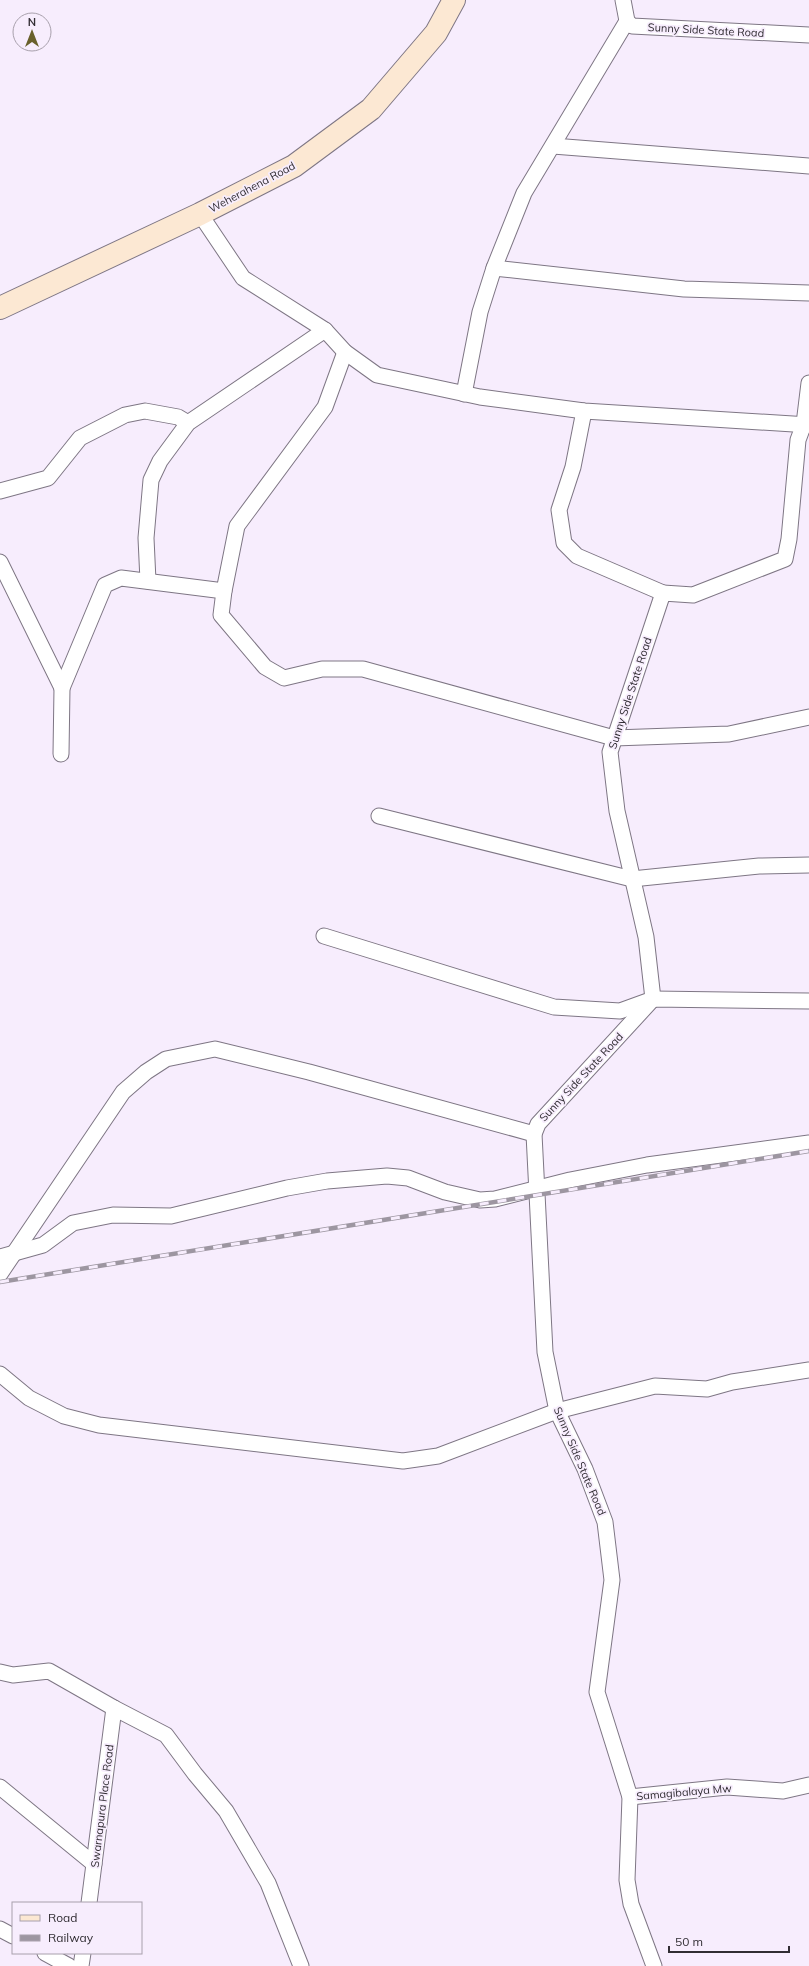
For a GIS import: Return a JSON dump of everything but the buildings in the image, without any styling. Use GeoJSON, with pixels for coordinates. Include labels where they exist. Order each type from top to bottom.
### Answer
{"type":"FeatureCollection","features":[{"type":"Feature","properties":{"kind":"main road","name":"Weherahena Road"},"geometry":{"type":"LineString","coordinates":[[0,308],[200,214],[294,166],[371,109],[436,33],[454,0]]}},
{"type":"Feature","properties":{"kind":"street"},"geometry":{"type":"LineString","coordinates":[[464,394],[480,312],[494,268],[524,192],[628,22],[623,0]]}},
{"type":"Feature","properties":{"kind":"street","name":"Sunny Side State Road"},"geometry":{"type":"LineString","coordinates":[[628,22],[632,26],[809,35]]}},
{"type":"Feature","properties":{"kind":"street"},"geometry":{"type":"LineString","coordinates":[[553,146],[809,166]]}},
{"type":"Feature","properties":{"kind":"street"},"geometry":{"type":"LineString","coordinates":[[200,214],[243,278],[325,330],[345,352],[378,375],[464,394],[584,411],[807,424]]}},
{"type":"Feature","properties":{"kind":"street"},"geometry":{"type":"LineString","coordinates":[[494,268],[684,289],[809,293]]}},
{"type":"Feature","properties":{"kind":"street"},"geometry":{"type":"LineString","coordinates":[[148,581],[146,538],[152,480],[160,461],[188,423],[325,330]]}},
{"type":"Feature","properties":{"kind":"street"},"geometry":{"type":"LineString","coordinates":[[345,352],[325,407],[237,526],[224,591],[221,615],[265,667],[284,678],[322,669],[363,669],[614,738],[729,734],[809,717]]}},
{"type":"Feature","properties":{"kind":"street"},"geometry":{"type":"LineString","coordinates":[[584,411],[574,467],[559,510],[564,543],[577,556],[663,593],[693,595],[785,559],[789,539],[798,440],[807,424],[809,383]]}},
{"type":"Feature","properties":{"kind":"street"},"geometry":{"type":"LineString","coordinates":[[0,491],[48,478],[80,438],[125,415],[145,411],[178,417],[188,423]]}},
{"type":"Feature","properties":{"kind":"street"},"geometry":{"type":"LineString","coordinates":[[0,562],[62,688]]}},
{"type":"Feature","properties":{"kind":"street"},"geometry":{"type":"LineString","coordinates":[[61,754],[62,688],[105,585],[121,578],[224,591]]}},
{"type":"Feature","properties":{"kind":"street","name":"Sunny Side State Road"},"geometry":{"type":"LineString","coordinates":[[654,1966],[631,1904],[627,1880],[630,1797],[597,1692],[612,1580],[605,1522],[585,1469],[557,1411],[545,1352],[534,1134],[538,1124],[653,999],[646,937],[617,811],[610,752],[663,593]]}},
{"type":"Feature","properties":{"kind":"street"},"geometry":{"type":"LineString","coordinates":[[379,816],[632,879],[759,866],[809,865]]}},
{"type":"Feature","properties":{"kind":"street"},"geometry":{"type":"LineString","coordinates":[[324,936],[554,1007],[620,1011],[653,999],[809,1001]]}},
{"type":"Feature","properties":{"kind":"street"},"geometry":{"type":"LineString","coordinates":[[0,1274],[7,1255],[123,1092],[146,1072],[166,1060],[215,1049],[309,1072],[534,1134]]}},
{"type":"Feature","properties":{"kind":"street"},"geometry":{"type":"LineString","coordinates":[[7,1255],[43,1245],[73,1222],[113,1215],[171,1216],[236,1202],[287,1188],[327,1181],[387,1176],[408,1178],[445,1192],[480,1200],[495,1199],[647,1165],[809,1143]]}},
{"type":"Feature","properties":{"kind":"street"},"geometry":{"type":"LineString","coordinates":[[0,1374],[29,1398],[64,1416],[98,1426],[403,1461],[438,1456],[557,1411],[655,1386],[707,1389],[732,1382],[809,1370]]}},
{"type":"Feature","properties":{"kind":"street"},"geometry":{"type":"LineString","coordinates":[[0,1672],[13,1675],[49,1671],[114,1708],[166,1735],[194,1774],[226,1811],[268,1883],[301,1966]]}},
{"type":"Feature","properties":{"kind":"street","name":"Swarnapura Place Road"},"geometry":{"type":"LineString","coordinates":[[89,1902],[114,1708]]}},
{"type":"Feature","properties":{"kind":"street","name":"Samagibalaya Mw"},"geometry":{"type":"LineString","coordinates":[[630,1797],[727,1787],[783,1792],[809,1786]]}},
{"type":"Feature","properties":{"kind":"street"},"geometry":{"type":"LineString","coordinates":[[0,1787],[94,1864]]}},
{"type":"Feature","properties":{"kind":"street"},"geometry":{"type":"LineString","coordinates":[[0,1929],[12,1935]]}},
{"type":"Feature","properties":{"kind":"street"},"geometry":{"type":"LineString","coordinates":[[47,1954],[69,1966]]}},
{"type":"Feature","properties":{"kind":"street"},"geometry":{"type":"LineString","coordinates":[[81,1966],[83,1954]]}},
{"type":"Feature","properties":{"kind":"railway"},"geometry":{"type":"LineString","coordinates":[[0,1282],[809,1151]]}}]}
